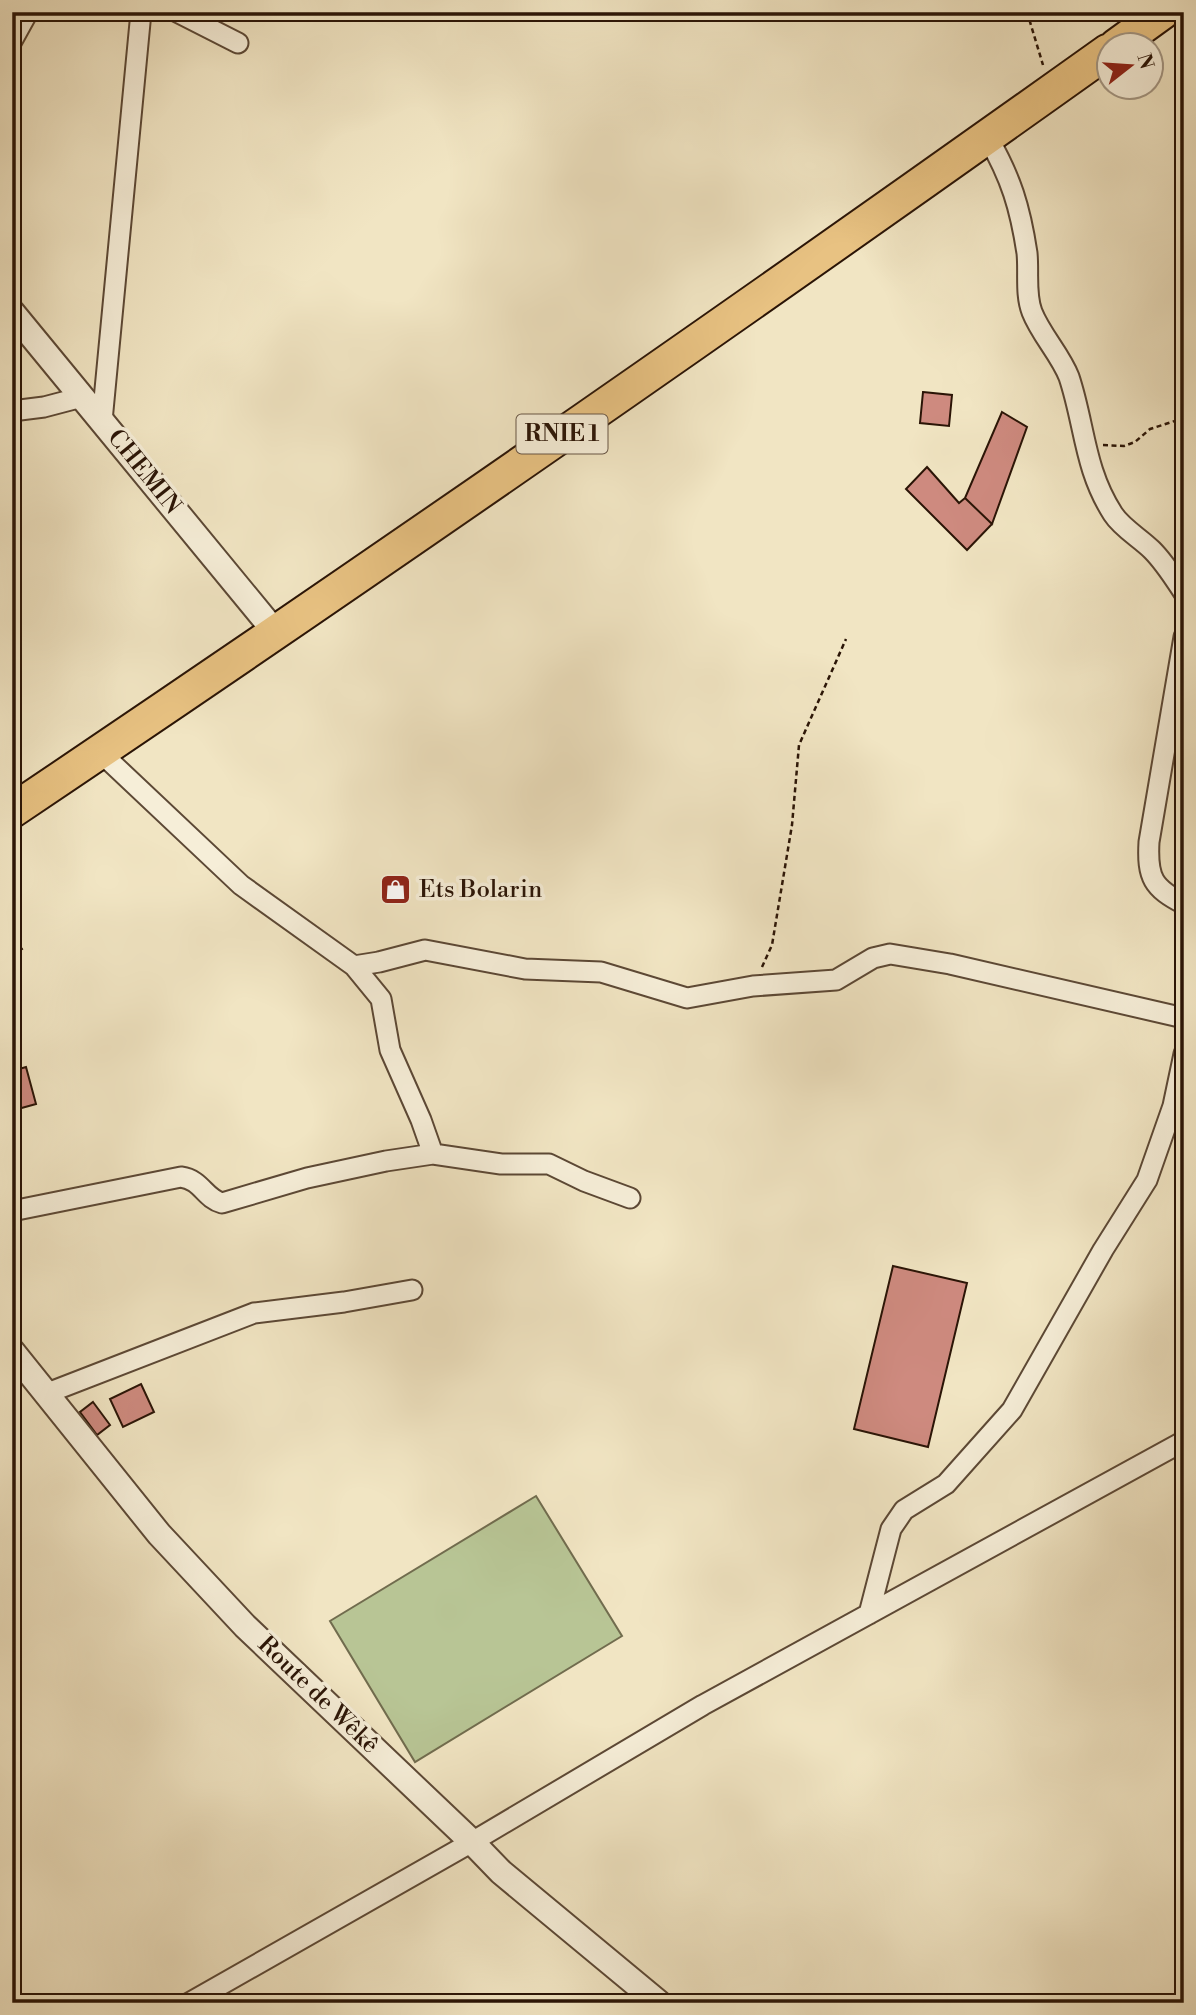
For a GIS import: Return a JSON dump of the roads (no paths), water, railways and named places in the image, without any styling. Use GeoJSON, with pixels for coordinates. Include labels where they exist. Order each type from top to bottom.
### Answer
{"type":"FeatureCollection","features":[{"type":"Feature","properties":{"kind":"highway"},"geometry":{"type":"LineString","coordinates":[[1135,32],[1163,12]]}},
{"type":"Feature","properties":{"kind":"highway","name":"RNIE 1"},"geometry":{"type":"LineString","coordinates":[[12,811],[276,633],[988,138],[1094,61]]}},
{"type":"Feature","properties":{"kind":"street"},"geometry":{"type":"LineString","coordinates":[[12,41],[29,12]]}},
{"type":"Feature","properties":{"kind":"street"},"geometry":{"type":"LineString","coordinates":[[102,421],[141,12]]}},
{"type":"Feature","properties":{"kind":"street"},"geometry":{"type":"LineString","coordinates":[[177,12],[205,19],[238,43]]}},
{"type":"Feature","properties":{"kind":"street"},"geometry":{"type":"LineString","coordinates":[[988,138],[1006,171],[1018,204],[1027,256],[1032,311],[1067,373],[1076,399],[1090,466],[1100,492],[1115,517],[1154,552],[1184,593]]}},
{"type":"Feature","properties":{"kind":"street","name":"CHEMIN"},"geometry":{"type":"LineString","coordinates":[[12,312],[276,633]]}},
{"type":"Feature","properties":{"kind":"street"},"geometry":{"type":"LineString","coordinates":[[12,411],[44,407],[82,397]]}},
{"type":"Feature","properties":{"kind":"street"},"geometry":{"type":"LineString","coordinates":[[1184,637],[1149,842],[1148,863],[1152,880],[1163,893],[1184,904]]}},
{"type":"Feature","properties":{"kind":"street"},"geometry":{"type":"LineString","coordinates":[[100,752],[241,884],[354,966],[381,999],[390,1050],[433,1154]]}},
{"type":"Feature","properties":{"kind":"street"},"geometry":{"type":"LineString","coordinates":[[354,966],[425,950],[525,969],[601,972],[687,998],[753,986],[836,980],[873,958],[890,954],[950,964],[1184,1017]]}},
{"type":"Feature","properties":{"kind":"street"},"geometry":{"type":"LineString","coordinates":[[869,1614],[891,1529],[904,1510],[946,1484],[1012,1410],[1147,1180],[1173,1105],[1184,1054]]}},
{"type":"Feature","properties":{"kind":"street"},"geometry":{"type":"LineString","coordinates":[[12,1211],[181,1177],[192,1179],[214,1201],[222,1203],[307,1178],[433,1154],[501,1164],[549,1164],[584,1181],[630,1198]]}},
{"type":"Feature","properties":{"kind":"street"},"geometry":{"type":"LineString","coordinates":[[45,1394],[254,1313],[344,1303],[412,1290]]}},
{"type":"Feature","properties":{"kind":"street","name":"Route de Wêkê"},"geometry":{"type":"LineString","coordinates":[[12,1351],[159,1534],[245,1626],[501,1872],[659,2003]]}},
{"type":"Feature","properties":{"kind":"street"},"geometry":{"type":"LineString","coordinates":[[189,2003],[472,1842],[703,1705],[1184,1441]]}},
{"type":"Feature","properties":{"kind":"place","name":"Ets Bolarin"},"geometry":{"type":"Point","coordinates":[396,890]}}]}
